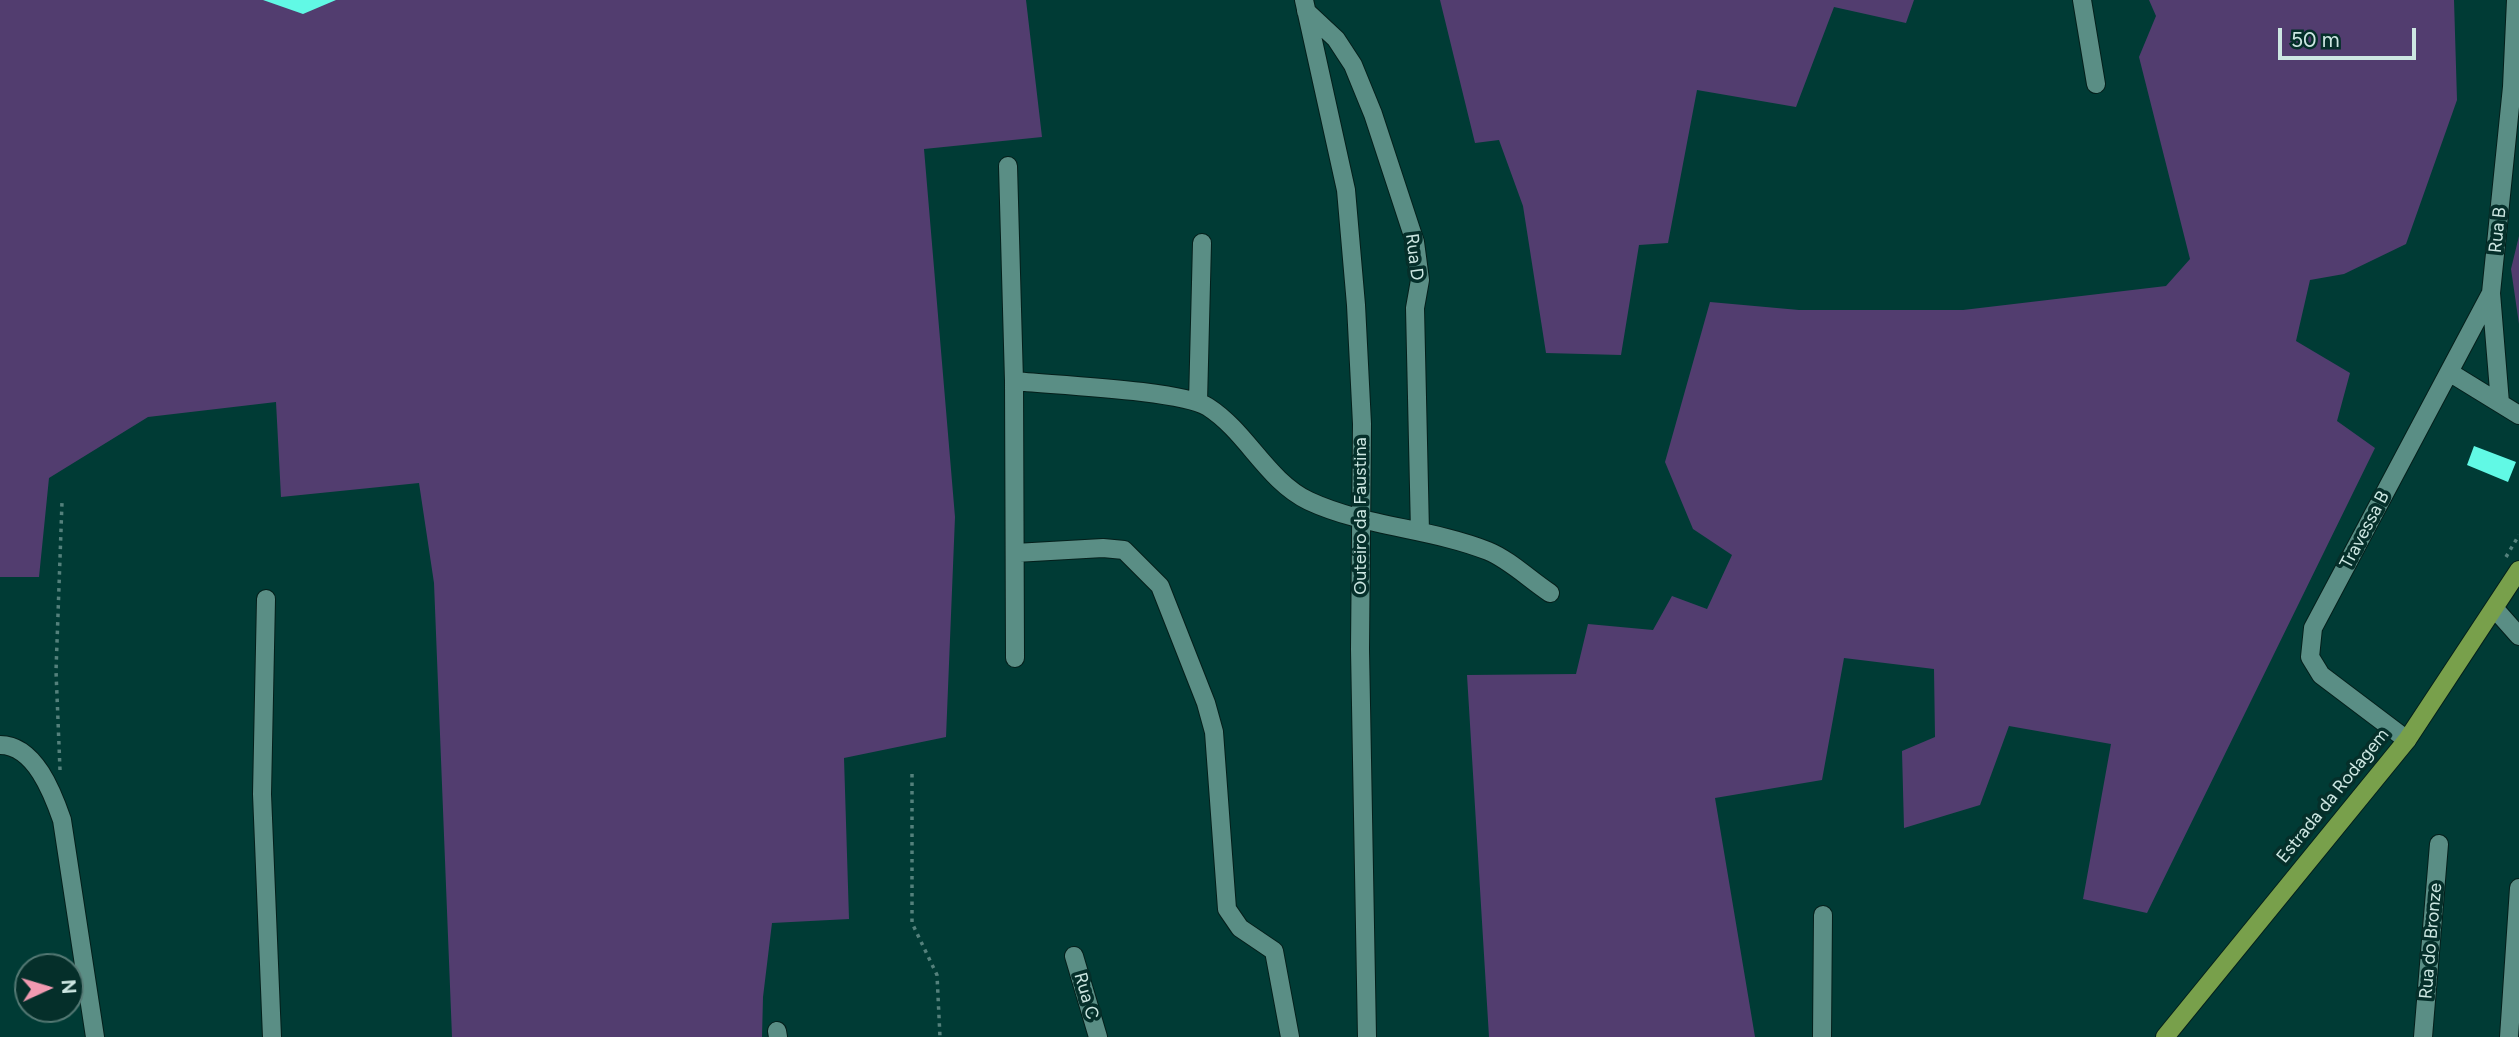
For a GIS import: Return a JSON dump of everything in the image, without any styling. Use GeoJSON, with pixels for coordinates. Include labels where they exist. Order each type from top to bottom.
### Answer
{"type":"FeatureCollection","features":[{"type":"Feature","properties":{"kind":"main road","name":"Estrada da Rodagem"},"geometry":{"type":"LineString","coordinates":[[2165,1037],[2407,740],[2496,609],[2512,564]]}},
{"type":"Feature","properties":{"kind":"street"},"geometry":{"type":"LineString","coordinates":[[2082,0],[2096,84]]}},
{"type":"Feature","properties":{"kind":"street","name":"Rua B"},"geometry":{"type":"LineString","coordinates":[[2491,293],[2511,99],[2516,0]]}},
{"type":"Feature","properties":{"kind":"street","name":"Outeiro da Faustina"},"geometry":{"type":"LineString","coordinates":[[1305,6],[1346,190],[1356,305],[1362,518],[1360,649],[1367,1037]]}},
{"type":"Feature","properties":{"kind":"street","name":"Rua D"},"geometry":{"type":"LineString","coordinates":[[1305,6],[1336,39],[1353,65],[1373,114],[1415,242],[1420,280],[1415,309],[1420,532]]}},
{"type":"Feature","properties":{"kind":"street"},"geometry":{"type":"LineString","coordinates":[[1008,166],[1014,381],[1015,659]]}},
{"type":"Feature","properties":{"kind":"street"},"geometry":{"type":"LineString","coordinates":[[1198,402],[1202,243]]}},
{"type":"Feature","properties":{"kind":"street"},"geometry":{"type":"LineString","coordinates":[[2491,293],[2500,403]]}},
{"type":"Feature","properties":{"kind":"street","name":"Travessa B"},"geometry":{"type":"LineString","coordinates":[[2407,740],[2321,675],[2310,657],[2310,643],[2313,628],[2491,293]]}},
{"type":"Feature","properties":{"kind":"street"},"geometry":{"type":"LineString","coordinates":[[2449,372],[2519,415]]}},
{"type":"Feature","properties":{"kind":"street"},"geometry":{"type":"LineString","coordinates":[[1014,381],[1198,402],[1224,419],[1295,493],[1310,502],[1492,553],[1550,593]]}},
{"type":"Feature","properties":{"kind":"street"},"geometry":{"type":"LineString","coordinates":[[1015,553],[1103,548],[1124,550],[1160,586],[1206,704],[1214,732],[1227,909],[1240,928],[1274,951],[1290,1037]]}},
{"type":"Feature","properties":{"kind":"street"},"geometry":{"type":"LineString","coordinates":[[266,599],[262,794],[272,1037]]}},
{"type":"Feature","properties":{"kind":"street"},"geometry":{"type":"LineString","coordinates":[[2496,609],[2519,636]]}},
{"type":"Feature","properties":{"kind":"street"},"geometry":{"type":"LineString","coordinates":[[0,745],[26,757],[46,777],[62,820],[95,1037]]}},
{"type":"Feature","properties":{"kind":"street","name":"Rua do Bronze"},"geometry":{"type":"LineString","coordinates":[[2423,1037],[2439,844]]}},
{"type":"Feature","properties":{"kind":"street"},"geometry":{"type":"LineString","coordinates":[[2513,1031],[2519,888]]}},
{"type":"Feature","properties":{"kind":"street"},"geometry":{"type":"LineString","coordinates":[[1822,1037],[1823,915]]}},
{"type":"Feature","properties":{"kind":"street","name":"Rua C"},"geometry":{"type":"LineString","coordinates":[[1074,956],[1098,1037]]}},
{"type":"Feature","properties":{"kind":"path"},"geometry":{"type":"LineString","coordinates":[[60,780],[56,671],[62,502]]}},
{"type":"Feature","properties":{"kind":"path"},"geometry":{"type":"LineString","coordinates":[[2512,564],[2519,535]]}},
{"type":"Feature","properties":{"kind":"path"},"geometry":{"type":"LineString","coordinates":[[912,774],[912,923],[937,975],[940,1037]]}},
{"type":"Feature","properties":{"kind":"shaded area"},"geometry":{"type":"Polygon","coordinates":[[[0,0],[1026,0],[1042,137],[924,149],[955,517],[946,737],[844,758],[849,919],[772,923],[763,997],[762,1037],[452,1037],[434,583],[419,483],[281,497],[276,402],[148,417],[49,478],[39,577],[0,577],[0,0]]]}},
{"type":"Feature","properties":{"kind":"shaded area"},"geometry":{"type":"Polygon","coordinates":[[[1440,0],[1914,0],[1906,23],[1834,7],[1796,107],[1697,90],[1668,243],[1639,245],[1621,355],[1546,353],[1523,206],[1499,140],[1475,143],[1440,0]]]}},
{"type":"Feature","properties":{"kind":"shaded area"},"geometry":{"type":"Polygon","coordinates":[[[2149,0],[2454,0],[2457,100],[2406,244],[2344,274],[2310,280],[2296,341],[2350,373],[2337,421],[2375,448],[2147,913],[2083,899],[2111,744],[2009,726],[1980,805],[1904,828],[1902,751],[1935,737],[1934,669],[1844,658],[1822,780],[1715,798],[1755,1037],[1489,1037],[1467,675],[1576,674],[1588,624],[1653,630],[1672,596],[1707,609],[1732,555],[1693,529],[1665,462],[1710,302],[1799,310],[1963,310],[2166,286],[2190,259],[2139,57],[2156,16],[2149,0]]]}},
{"type":"Feature","properties":{"kind":"shaded area"},"geometry":{"type":"Polygon","coordinates":[[[2519,236],[2519,324],[2511,269],[2519,236]]]}},
{"type":"Feature","properties":{"kind":"building"},"geometry":{"type":"Polygon","coordinates":[[[263,0],[336,0],[303,14],[263,0]]]}},
{"type":"Feature","properties":{"kind":"building"},"geometry":{"type":"Polygon","coordinates":[[[2474,446],[2516,462],[2508,482],[2467,465],[2474,446]]]}}]}
